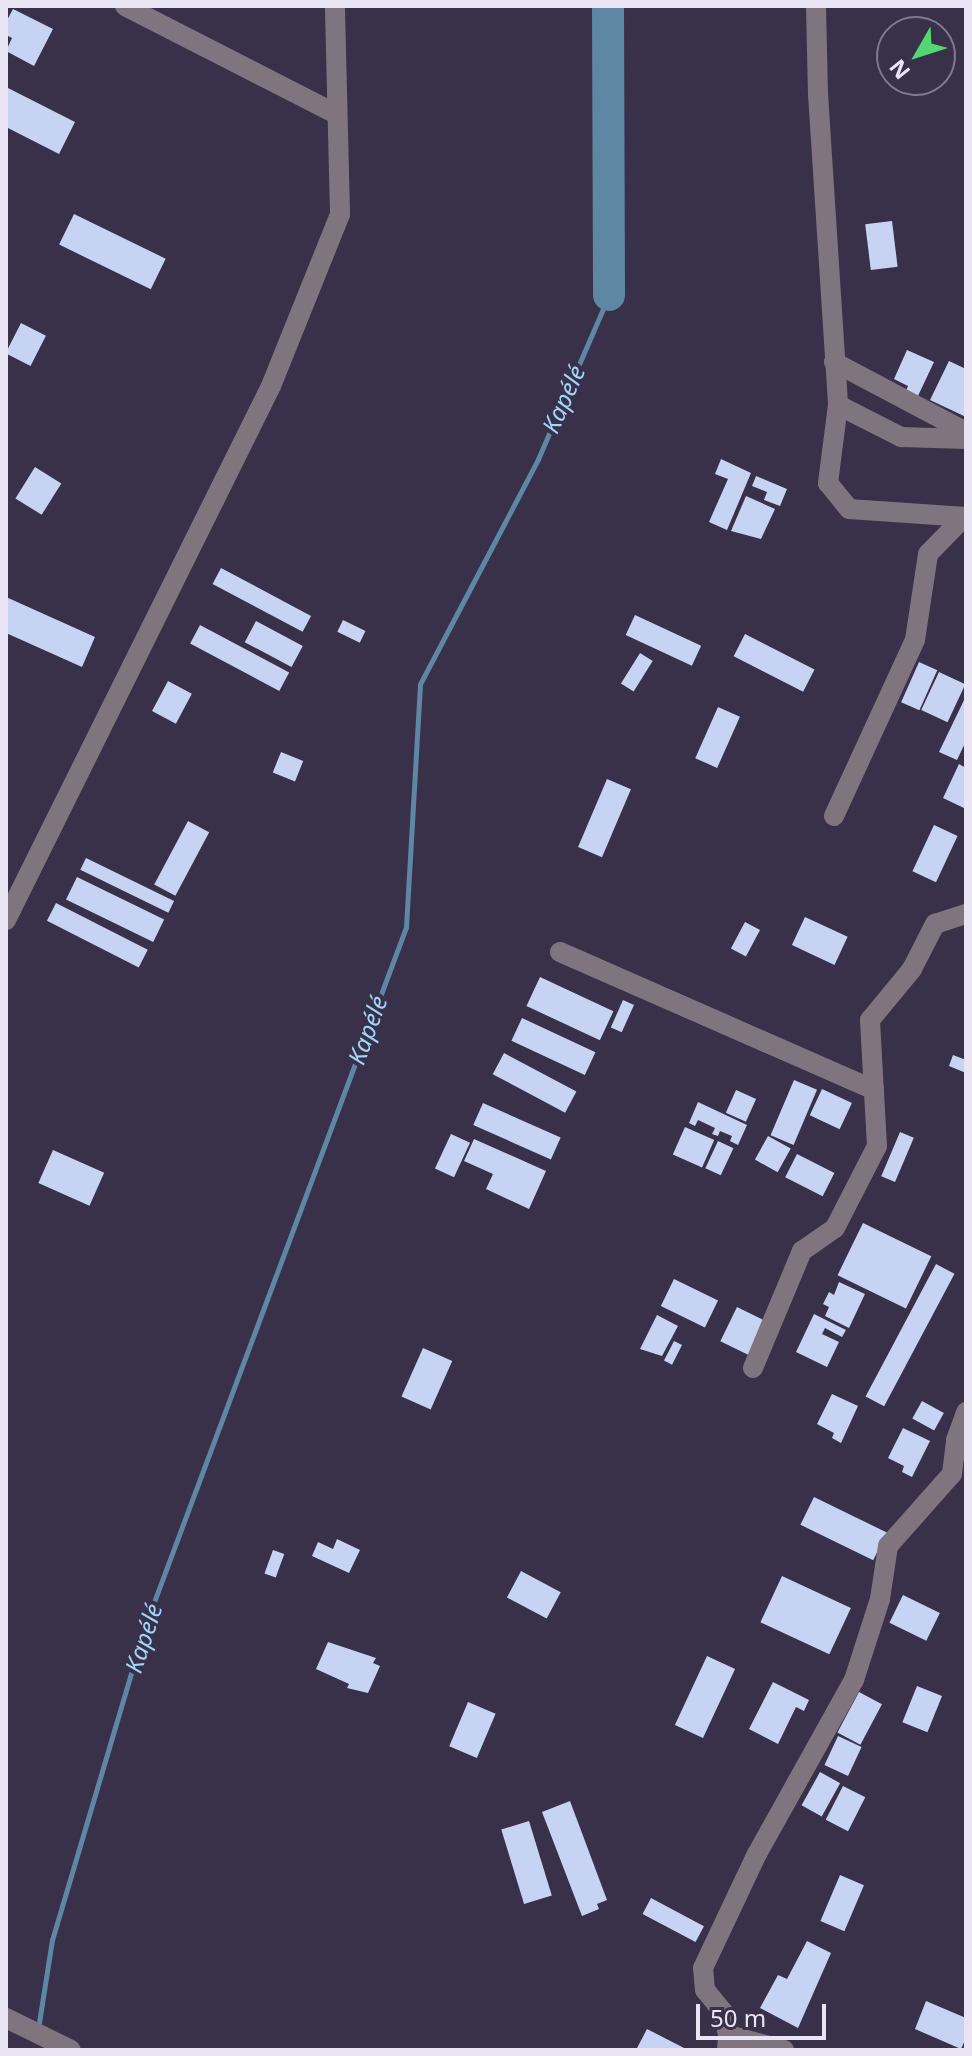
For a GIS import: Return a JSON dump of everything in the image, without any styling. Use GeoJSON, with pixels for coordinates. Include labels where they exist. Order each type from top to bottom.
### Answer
{"type":"FeatureCollection","features":[{"type":"Feature","properties":{"kind":"street"},"geometry":{"type":"LineString","coordinates":[[125,6],[336,114]]}},
{"type":"Feature","properties":{"kind":"street"},"geometry":{"type":"LineString","coordinates":[[6,920],[271,386],[340,214],[335,6]]}},
{"type":"Feature","properties":{"kind":"street"},"geometry":{"type":"LineString","coordinates":[[816,6],[838,405],[828,483],[849,509],[965,517]]}},
{"type":"Feature","properties":{"kind":"street"},"geometry":{"type":"LineString","coordinates":[[834,362],[966,432]]}},
{"type":"Feature","properties":{"kind":"street"},"geometry":{"type":"LineString","coordinates":[[838,405],[901,437],[966,439]]}},
{"type":"Feature","properties":{"kind":"street"},"geometry":{"type":"LineString","coordinates":[[834,816],[915,640],[928,554],[965,517]]}},
{"type":"Feature","properties":{"kind":"street"},"geometry":{"type":"LineString","coordinates":[[753,1368],[802,1251],[835,1228],[877,1146],[870,1020],[912,969],[935,924],[966,914]]}},
{"type":"Feature","properties":{"kind":"street"},"geometry":{"type":"LineString","coordinates":[[560,952],[874,1090]]}},
{"type":"Feature","properties":{"kind":"street"},"geometry":{"type":"LineString","coordinates":[[784,2050],[728,2042],[723,2012],[705,1990],[703,1968],[757,1854],[854,1680],[880,1599],[888,1546],[952,1474],[956,1440],[966,1412]]}},
{"type":"Feature","properties":{"kind":"street"},"geometry":{"type":"LineString","coordinates":[[6,2018],[71,2050]]}},
{"type":"Feature","properties":{"kind":"building"},"geometry":{"type":"Polygon","coordinates":[[[13,9],[53,29],[34,66],[6,51],[12,38],[6,35],[6,22],[13,9]]]}},
{"type":"Feature","properties":{"kind":"building"},"geometry":{"type":"Polygon","coordinates":[[[6,87],[75,122],[59,154],[6,127],[6,87]]]}},
{"type":"Feature","properties":{"kind":"building"},"geometry":{"type":"Polygon","coordinates":[[[74,214],[166,259],[151,289],[59,245],[74,214]]]}},
{"type":"Feature","properties":{"kind":"building"},"geometry":{"type":"Polygon","coordinates":[[[892,221],[898,267],[871,270],[865,224],[892,221]]]}},
{"type":"Feature","properties":{"kind":"building"},"geometry":{"type":"Polygon","coordinates":[[[21,323],[46,336],[31,366],[6,354],[21,323]]]}},
{"type":"Feature","properties":{"kind":"building"},"geometry":{"type":"Polygon","coordinates":[[[907,350],[934,362],[917,398],[905,393],[908,386],[894,379],[907,350]]]}},
{"type":"Feature","properties":{"kind":"building"},"geometry":{"type":"Polygon","coordinates":[[[949,361],[966,369],[966,417],[930,400],[949,361]]]}},
{"type":"Feature","properties":{"kind":"building"},"geometry":{"type":"Polygon","coordinates":[[[721,459],[751,473],[727,530],[709,522],[728,479],[715,474],[721,459]]]}},
{"type":"Feature","properties":{"kind":"building"},"geometry":{"type":"Polygon","coordinates":[[[35,467],[61,483],[42,515],[15,498],[35,467]]]}},
{"type":"Feature","properties":{"kind":"building"},"geometry":{"type":"Polygon","coordinates":[[[756,476],[787,489],[780,506],[764,500],[767,492],[752,486],[756,476]]]}},
{"type":"Feature","properties":{"kind":"building"},"geometry":{"type":"Polygon","coordinates":[[[746,496],[775,509],[761,539],[731,531],[746,496]]]}},
{"type":"Feature","properties":{"kind":"building"},"geometry":{"type":"Polygon","coordinates":[[[221,568],[311,616],[303,632],[213,584],[221,568]]]}},
{"type":"Feature","properties":{"kind":"building"},"geometry":{"type":"Polygon","coordinates":[[[6,597],[95,637],[82,667],[6,633],[6,597]]]}},
{"type":"Feature","properties":{"kind":"building"},"geometry":{"type":"Polygon","coordinates":[[[635,615],[701,646],[692,666],[626,635],[635,615]]]}},
{"type":"Feature","properties":{"kind":"building"},"geometry":{"type":"Polygon","coordinates":[[[343,620],[365,631],[360,643],[337,632],[343,620]]]}},
{"type":"Feature","properties":{"kind":"building"},"geometry":{"type":"Polygon","coordinates":[[[256,621],[303,646],[292,667],[245,642],[256,621]]]}},
{"type":"Feature","properties":{"kind":"building"},"geometry":{"type":"Polygon","coordinates":[[[200,625],[289,672],[279,691],[190,644],[200,625]]]}},
{"type":"Feature","properties":{"kind":"building"},"geometry":{"type":"Polygon","coordinates":[[[745,634],[814,669],[803,692],[734,656],[745,634]]]}},
{"type":"Feature","properties":{"kind":"building"},"geometry":{"type":"Polygon","coordinates":[[[640,653],[653,661],[634,691],[621,684],[640,653]]]}},
{"type":"Feature","properties":{"kind":"building"},"geometry":{"type":"Polygon","coordinates":[[[919,662],[937,670],[919,710],[901,702],[919,662]]]}},
{"type":"Feature","properties":{"kind":"building"},"geometry":{"type":"Polygon","coordinates":[[[939,672],[965,684],[948,722],[921,710],[939,672]]]}},
{"type":"Feature","properties":{"kind":"building"},"geometry":{"type":"Polygon","coordinates":[[[168,681],[192,694],[176,724],[152,711],[168,681]]]}},
{"type":"Feature","properties":{"kind":"building"},"geometry":{"type":"Polygon","coordinates":[[[966,696],[966,741],[957,760],[939,752],[966,696]]]}},
{"type":"Feature","properties":{"kind":"building"},"geometry":{"type":"Polygon","coordinates":[[[718,707],[740,717],[717,768],[695,758],[718,707]]]}},
{"type":"Feature","properties":{"kind":"building"},"geometry":{"type":"Polygon","coordinates":[[[281,752],[303,761],[295,781],[273,772],[281,752]]]}},
{"type":"Feature","properties":{"kind":"building"},"geometry":{"type":"Polygon","coordinates":[[[959,764],[966,768],[966,809],[943,798],[959,764]]]}},
{"type":"Feature","properties":{"kind":"building"},"geometry":{"type":"Polygon","coordinates":[[[607,779],[631,789],[602,857],[578,847],[607,779]]]}},
{"type":"Feature","properties":{"kind":"building"},"geometry":{"type":"Polygon","coordinates":[[[188,821],[209,832],[175,896],[154,885],[188,821]]]}},
{"type":"Feature","properties":{"kind":"building"},"geometry":{"type":"Polygon","coordinates":[[[934,825],[958,836],[936,882],[912,871],[934,825]]]}},
{"type":"Feature","properties":{"kind":"building"},"geometry":{"type":"Polygon","coordinates":[[[86,858],[174,901],[168,913],[80,870],[86,858]]]}},
{"type":"Feature","properties":{"kind":"building"},"geometry":{"type":"Polygon","coordinates":[[[77,877],[164,920],[153,942],[66,899],[77,877]]]}},
{"type":"Feature","properties":{"kind":"building"},"geometry":{"type":"Polygon","coordinates":[[[56,903],[148,950],[139,968],[47,921],[56,903]]]}},
{"type":"Feature","properties":{"kind":"building"},"geometry":{"type":"Polygon","coordinates":[[[805,917],[848,937],[834,965],[792,945],[805,917]]]}},
{"type":"Feature","properties":{"kind":"building"},"geometry":{"type":"Polygon","coordinates":[[[745,922],[760,930],[746,956],[731,948],[745,922]]]}},
{"type":"Feature","properties":{"kind":"building"},"geometry":{"type":"Polygon","coordinates":[[[540,977],[613,1011],[600,1040],[526,1006],[540,977]]]}},
{"type":"Feature","properties":{"kind":"building"},"geometry":{"type":"Polygon","coordinates":[[[623,1000],[634,1005],[622,1032],[611,1027],[623,1000]]]}},
{"type":"Feature","properties":{"kind":"building"},"geometry":{"type":"Polygon","coordinates":[[[522,1018],[595,1052],[585,1075],[511,1041],[522,1018]]]}},
{"type":"Feature","properties":{"kind":"building"},"geometry":{"type":"Polygon","coordinates":[[[504,1053],[576,1091],[565,1113],[493,1074],[504,1053]]]}},
{"type":"Feature","properties":{"kind":"building"},"geometry":{"type":"Polygon","coordinates":[[[953,1055],[966,1060],[966,1073],[949,1066],[953,1055]]]}},
{"type":"Feature","properties":{"kind":"building"},"geometry":{"type":"Polygon","coordinates":[[[794,1080],[817,1090],[794,1145],[771,1135],[794,1080]]]}},
{"type":"Feature","properties":{"kind":"building"},"geometry":{"type":"Polygon","coordinates":[[[822,1089],[852,1103],[840,1129],[810,1115],[822,1089]]]}},
{"type":"Feature","properties":{"kind":"building"},"geometry":{"type":"Polygon","coordinates":[[[736,1090],[756,1099],[746,1122],[726,1113],[736,1090]]]}},
{"type":"Feature","properties":{"kind":"building"},"geometry":{"type":"Polygon","coordinates":[[[698,1102],[747,1125],[738,1145],[730,1141],[732,1136],[720,1131],[718,1136],[712,1134],[715,1128],[698,1120],[695,1126],[689,1123],[698,1102]]]}},
{"type":"Feature","properties":{"kind":"building"},"geometry":{"type":"Polygon","coordinates":[[[483,1103],[561,1138],[551,1159],[473,1125],[483,1103]]]}},
{"type":"Feature","properties":{"kind":"building"},"geometry":{"type":"Polygon","coordinates":[[[685,1127],[714,1140],[702,1167],[673,1154],[685,1127]]]}},
{"type":"Feature","properties":{"kind":"building"},"geometry":{"type":"Polygon","coordinates":[[[900,1132],[914,1138],[895,1182],[881,1176],[900,1132]]]}},
{"type":"Feature","properties":{"kind":"building"},"geometry":{"type":"Polygon","coordinates":[[[451,1134],[470,1143],[454,1177],[435,1168],[451,1134]]]}},
{"type":"Feature","properties":{"kind":"building"},"geometry":{"type":"Polygon","coordinates":[[[768,1136],[791,1149],[778,1172],[755,1160],[768,1136]]]}},
{"type":"Feature","properties":{"kind":"building"},"geometry":{"type":"Polygon","coordinates":[[[474,1139],[546,1171],[529,1209],[486,1189],[493,1174],[464,1161],[474,1139]]]}},
{"type":"Feature","properties":{"kind":"building"},"geometry":{"type":"Polygon","coordinates":[[[718,1141],[733,1148],[721,1175],[705,1168],[718,1141]]]}},
{"type":"Feature","properties":{"kind":"building"},"geometry":{"type":"Polygon","coordinates":[[[53,1150],[104,1173],[90,1206],[38,1183],[53,1150]]]}},
{"type":"Feature","properties":{"kind":"building"},"geometry":{"type":"Polygon","coordinates":[[[797,1154],[834,1173],[823,1196],[785,1177],[797,1154]]]}},
{"type":"Feature","properties":{"kind":"building"},"geometry":{"type":"Polygon","coordinates":[[[863,1223],[931,1256],[906,1308],[838,1275],[863,1223]]]}},
{"type":"Feature","properties":{"kind":"building"},"geometry":{"type":"Polygon","coordinates":[[[936,1264],[955,1274],[884,1406],[866,1396],[936,1264]]]}},
{"type":"Feature","properties":{"kind":"building"},"geometry":{"type":"Polygon","coordinates":[[[674,1279],[718,1300],[705,1327],[661,1306],[674,1279]]]}},
{"type":"Feature","properties":{"kind":"building"},"geometry":{"type":"Polygon","coordinates":[[[839,1282],[865,1294],[849,1328],[825,1316],[829,1307],[823,1304],[829,1292],[834,1295],[839,1282]]]}},
{"type":"Feature","properties":{"kind":"building"},"geometry":{"type":"Polygon","coordinates":[[[737,1307],[766,1321],[749,1355],[720,1341],[737,1307]]]}},
{"type":"Feature","properties":{"kind":"building"},"geometry":{"type":"Polygon","coordinates":[[[814,1314],[846,1330],[842,1337],[825,1328],[822,1334],[839,1342],[827,1367],[796,1352],[814,1314]]]}},
{"type":"Feature","properties":{"kind":"building"},"geometry":{"type":"Polygon","coordinates":[[[657,1315],[678,1326],[662,1356],[640,1349],[657,1315]]]}},
{"type":"Feature","properties":{"kind":"building"},"geometry":{"type":"Polygon","coordinates":[[[674,1341],[682,1345],[672,1365],[664,1361],[674,1341]]]}},
{"type":"Feature","properties":{"kind":"building"},"geometry":{"type":"Polygon","coordinates":[[[423,1348],[452,1361],[431,1409],[401,1396],[423,1348]]]}},
{"type":"Feature","properties":{"kind":"building"},"geometry":{"type":"Polygon","coordinates":[[[832,1394],[858,1406],[841,1443],[832,1438],[834,1433],[817,1424],[832,1394]]]}},
{"type":"Feature","properties":{"kind":"building"},"geometry":{"type":"Polygon","coordinates":[[[922,1401],[944,1413],[934,1431],[912,1418],[922,1401]]]}},
{"type":"Feature","properties":{"kind":"building"},"geometry":{"type":"Polygon","coordinates":[[[903,1428],[930,1441],[912,1477],[902,1472],[904,1466],[888,1458],[903,1428]]]}},
{"type":"Feature","properties":{"kind":"building"},"geometry":{"type":"Polygon","coordinates":[[[814,1497],[887,1533],[873,1560],[800,1525],[814,1497]]]}},
{"type":"Feature","properties":{"kind":"building"},"geometry":{"type":"Polygon","coordinates":[[[337,1539],[360,1550],[349,1573],[312,1556],[318,1542],[333,1549],[337,1539]]]}},
{"type":"Feature","properties":{"kind":"building"},"geometry":{"type":"Polygon","coordinates":[[[273,1550],[284,1554],[276,1578],[264,1573],[273,1550]]]}},
{"type":"Feature","properties":{"kind":"building"},"geometry":{"type":"Polygon","coordinates":[[[521,1571],[561,1592],[547,1619],[507,1597],[521,1571]]]}},
{"type":"Feature","properties":{"kind":"building"},"geometry":{"type":"Polygon","coordinates":[[[782,1576],[851,1608],[829,1654],[760,1622],[782,1576]]]}},
{"type":"Feature","properties":{"kind":"building"},"geometry":{"type":"Polygon","coordinates":[[[903,1595],[940,1613],[926,1641],[889,1623],[903,1595]]]}},
{"type":"Feature","properties":{"kind":"building"},"geometry":{"type":"Polygon","coordinates":[[[328,1642],[376,1658],[373,1663],[380,1666],[368,1693],[347,1688],[349,1684],[316,1669],[328,1642]]]}},
{"type":"Feature","properties":{"kind":"building"},"geometry":{"type":"Polygon","coordinates":[[[707,1656],[735,1669],[703,1738],[675,1725],[707,1656]]]}},
{"type":"Feature","properties":{"kind":"building"},"geometry":{"type":"Polygon","coordinates":[[[773,1682],[809,1700],[804,1711],[796,1707],[778,1744],[749,1729],[773,1682]]]}},
{"type":"Feature","properties":{"kind":"building"},"geometry":{"type":"Polygon","coordinates":[[[917,1686],[942,1696],[927,1732],[902,1722],[917,1686]]]}},
{"type":"Feature","properties":{"kind":"building"},"geometry":{"type":"Polygon","coordinates":[[[859,1692],[882,1704],[860,1745],[837,1733],[859,1692]]]}},
{"type":"Feature","properties":{"kind":"building"},"geometry":{"type":"Polygon","coordinates":[[[468,1702],[496,1714],[477,1758],[449,1746],[468,1702]]]}},
{"type":"Feature","properties":{"kind":"building"},"geometry":{"type":"Polygon","coordinates":[[[838,1736],[862,1747],[848,1776],[824,1765],[838,1736]]]}},
{"type":"Feature","properties":{"kind":"building"},"geometry":{"type":"Polygon","coordinates":[[[820,1772],[840,1783],[822,1816],[802,1805],[820,1772]]]}},
{"type":"Feature","properties":{"kind":"building"},"geometry":{"type":"Polygon","coordinates":[[[843,1786],[865,1797],[848,1831],[826,1820],[843,1786]]]}},
{"type":"Feature","properties":{"kind":"building"},"geometry":{"type":"Polygon","coordinates":[[[570,1801],[607,1900],[597,1904],[599,1909],[582,1916],[542,1812],[570,1801]]]}},
{"type":"Feature","properties":{"kind":"building"},"geometry":{"type":"Polygon","coordinates":[[[529,1821],[552,1896],[524,1904],[501,1829],[529,1821]]]}},
{"type":"Feature","properties":{"kind":"building"},"geometry":{"type":"Polygon","coordinates":[[[840,1875],[864,1885],[844,1931],[820,1921],[840,1875]]]}},
{"type":"Feature","properties":{"kind":"building"},"geometry":{"type":"Polygon","coordinates":[[[651,1898],[704,1926],[696,1942],[643,1914],[651,1898]]]}},
{"type":"Feature","properties":{"kind":"building"},"geometry":{"type":"Polygon","coordinates":[[[807,1941],[831,1953],[798,2028],[760,2008],[778,1975],[787,1979],[807,1941]]]}},
{"type":"Feature","properties":{"kind":"building"},"geometry":{"type":"Polygon","coordinates":[[[926,2001],[966,2018],[966,2038],[961,2049],[915,2029],[926,2001]]]}},
{"type":"Feature","properties":{"kind":"building"},"geometry":{"type":"Polygon","coordinates":[[[647,2029],[688,2050],[636,2050],[647,2029]]]}},
{"type":"Feature","properties":{"kind":"waterway","name":"Kapélé"},"geometry":{"type":"LineString","coordinates":[[608,6],[609,295]]}},
{"type":"Feature","properties":{"kind":"waterway","name":"Kapélé"},"geometry":{"type":"LineString","coordinates":[[38,2029],[52,1940],[145,1626],[406,927],[420,684],[538,459],[609,295]]}}]}
